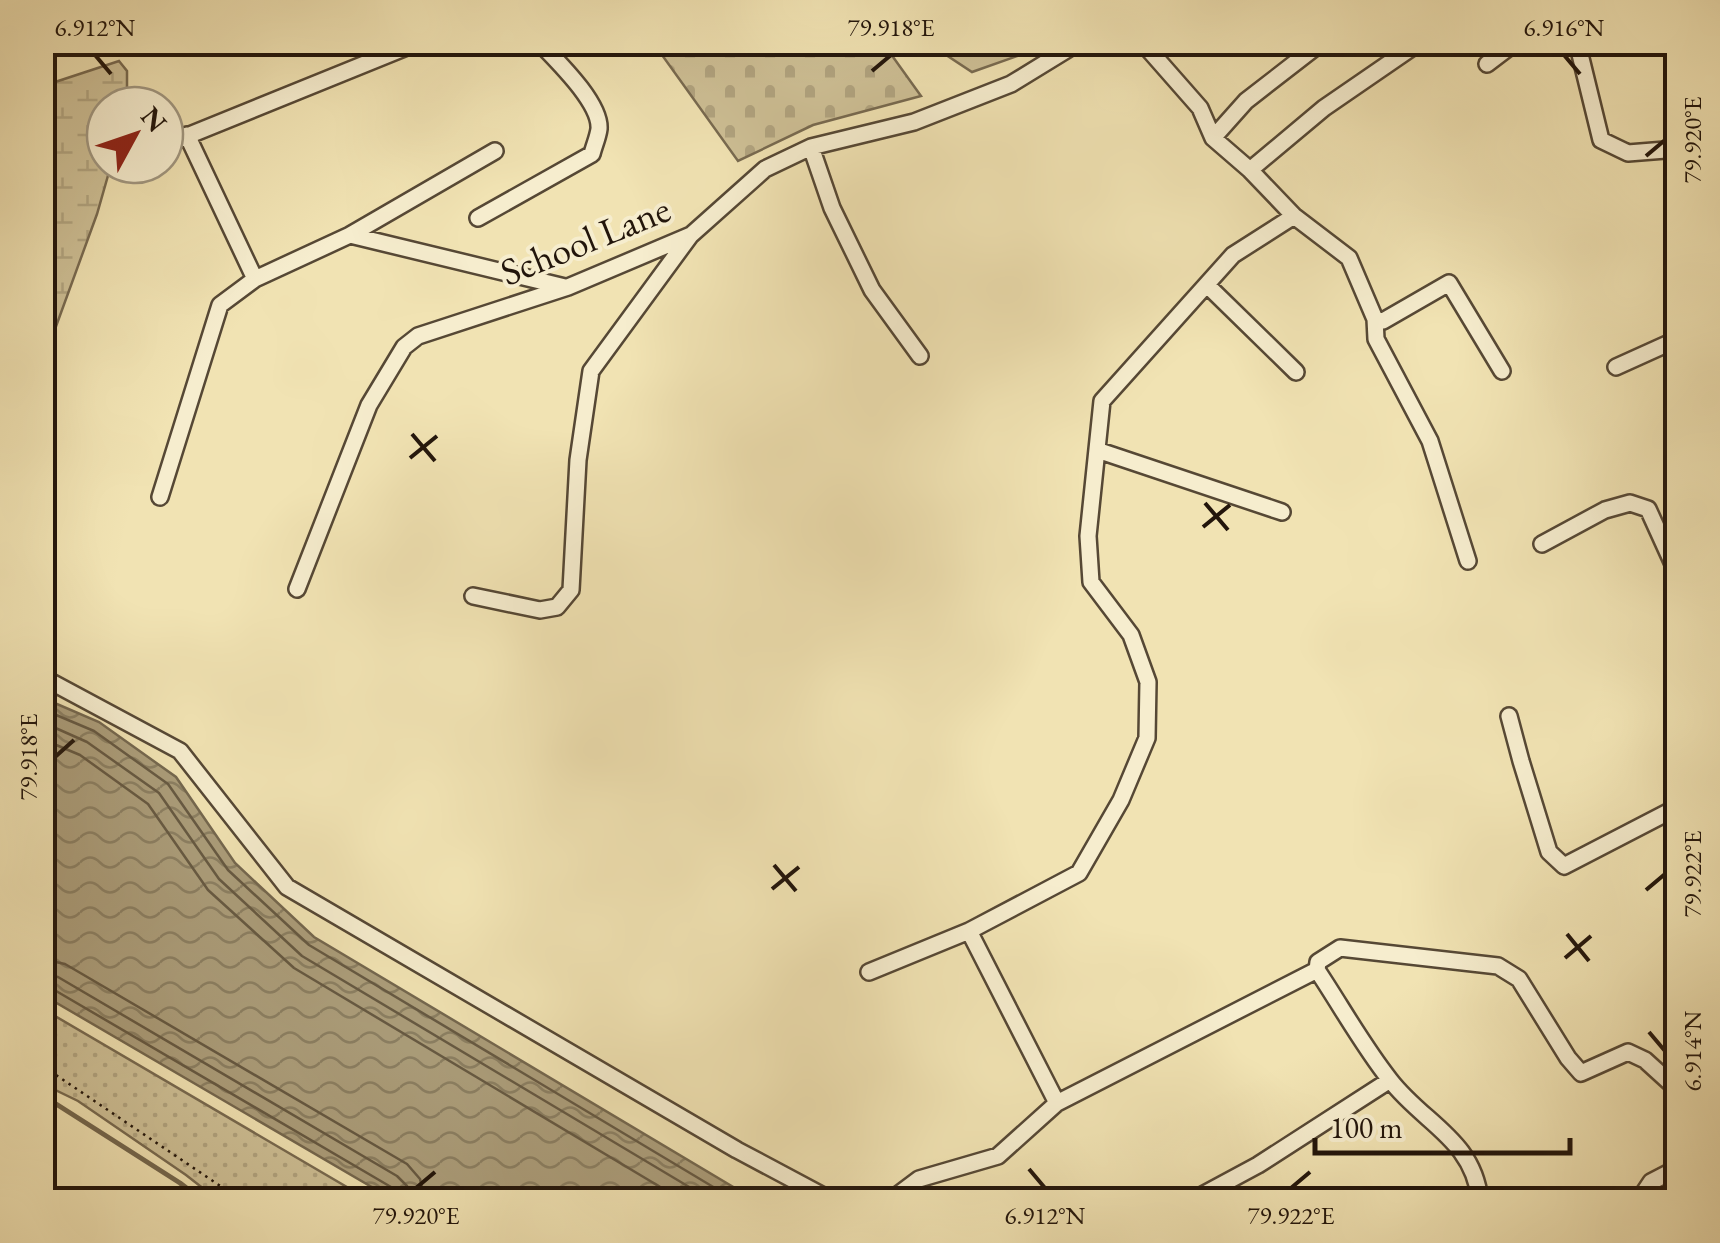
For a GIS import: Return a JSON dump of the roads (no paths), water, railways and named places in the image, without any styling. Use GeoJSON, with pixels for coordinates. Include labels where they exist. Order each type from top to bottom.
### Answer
{"type":"FeatureCollection","features":[{"type":"Feature","properties":{"kind":"street"},"geometry":{"type":"LineString","coordinates":[[255,279],[187,135],[419,42]]}},
{"type":"Feature","properties":{"kind":"street"},"geometry":{"type":"LineString","coordinates":[[478,218],[592,154],[599,127],[594,108],[539,42]]}},
{"type":"Feature","properties":{"kind":"street","name":"School Lane"},"geometry":{"type":"LineString","coordinates":[[297,589],[369,406],[404,347],[418,336],[568,288],[691,235],[765,169],[811,147],[914,122],[1010,84],[1073,42]]}},
{"type":"Feature","properties":{"kind":"street"},"geometry":{"type":"LineString","coordinates":[[1142,42],[1200,108],[1213,138],[1294,216],[1349,258],[1375,318],[1376,340],[1430,442],[1468,561]]}},
{"type":"Feature","properties":{"kind":"street"},"geometry":{"type":"LineString","coordinates":[[1213,138],[1246,101],[1322,42]]}},
{"type":"Feature","properties":{"kind":"street"},"geometry":{"type":"LineString","coordinates":[[1250,170],[1324,108],[1420,42]]}},
{"type":"Feature","properties":{"kind":"street"},"geometry":{"type":"LineString","coordinates":[[1486,64],[1516,42]]}},
{"type":"Feature","properties":{"kind":"street"},"geometry":{"type":"LineString","coordinates":[[1577,42],[1602,140],[1628,152],[1678,149]]}},
{"type":"Feature","properties":{"kind":"street"},"geometry":{"type":"LineString","coordinates":[[811,147],[832,208],[872,290],[920,356]]}},
{"type":"Feature","properties":{"kind":"street"},"geometry":{"type":"LineString","coordinates":[[160,497],[220,305],[255,279],[350,235],[495,151]]}},
{"type":"Feature","properties":{"kind":"street"},"geometry":{"type":"LineString","coordinates":[[869,972],[969,932],[1079,873],[1121,800],[1148,738],[1148,682],[1131,635],[1091,582],[1088,536],[1102,401],[1233,255],[1294,216]]}},
{"type":"Feature","properties":{"kind":"street"},"geometry":{"type":"LineString","coordinates":[[350,235],[568,288]]}},
{"type":"Feature","properties":{"kind":"street"},"geometry":{"type":"LineString","coordinates":[[473,596],[540,610],[557,607],[571,590],[578,460],[591,371],[691,235]]}},
{"type":"Feature","properties":{"kind":"street"},"geometry":{"type":"LineString","coordinates":[[1375,318],[1383,321],[1449,284],[1502,370]]}},
{"type":"Feature","properties":{"kind":"street"},"geometry":{"type":"LineString","coordinates":[[1207,285],[1296,372]]}},
{"type":"Feature","properties":{"kind":"street"},"geometry":{"type":"LineString","coordinates":[[1616,368],[1678,339]]}},
{"type":"Feature","properties":{"kind":"street"},"geometry":{"type":"LineString","coordinates":[[1096,450],[1282,512]]}},
{"type":"Feature","properties":{"kind":"street"},"geometry":{"type":"LineString","coordinates":[[1542,544],[1605,510],[1630,503],[1648,509],[1678,575]]}},
{"type":"Feature","properties":{"kind":"street"},"geometry":{"type":"LineString","coordinates":[[42,677],[180,751],[286,887],[737,1150],[831,1200]]}},
{"type":"Feature","properties":{"kind":"street"},"geometry":{"type":"LineString","coordinates":[[1509,716],[1550,852],[1564,866],[1678,807]]}},
{"type":"Feature","properties":{"kind":"street"},"geometry":{"type":"LineString","coordinates":[[969,932],[1056,1103]]}},
{"type":"Feature","properties":{"kind":"street"},"geometry":{"type":"LineString","coordinates":[[1480,1200],[1478,1182],[1460,1147],[1390,1080],[1317,970],[1318,962],[1340,948],[1498,966],[1519,978],[1581,1073],[1628,1052],[1646,1060],[1678,1090]]}},
{"type":"Feature","properties":{"kind":"street"},"geometry":{"type":"LineString","coordinates":[[892,1200],[919,1179],[998,1156],[1056,1103],[1317,970]]}},
{"type":"Feature","properties":{"kind":"street"},"geometry":{"type":"LineString","coordinates":[[1193,1200],[1258,1165],[1390,1080]]}},
{"type":"Feature","properties":{"kind":"street"},"geometry":{"type":"LineString","coordinates":[[1639,1200],[1650,1182],[1678,1168]]}},
{"type":"Feature","properties":{"kind":"water"},"geometry":{"type":"Polygon","coordinates":[[[43,698],[99,722],[176,777],[235,863],[314,937],[755,1200],[394,1200],[43,995],[43,698]]]}},
{"type":"Feature","properties":{"kind":"waterway"},"geometry":{"type":"LineString","coordinates":[[42,1095],[202,1200]]}}]}
